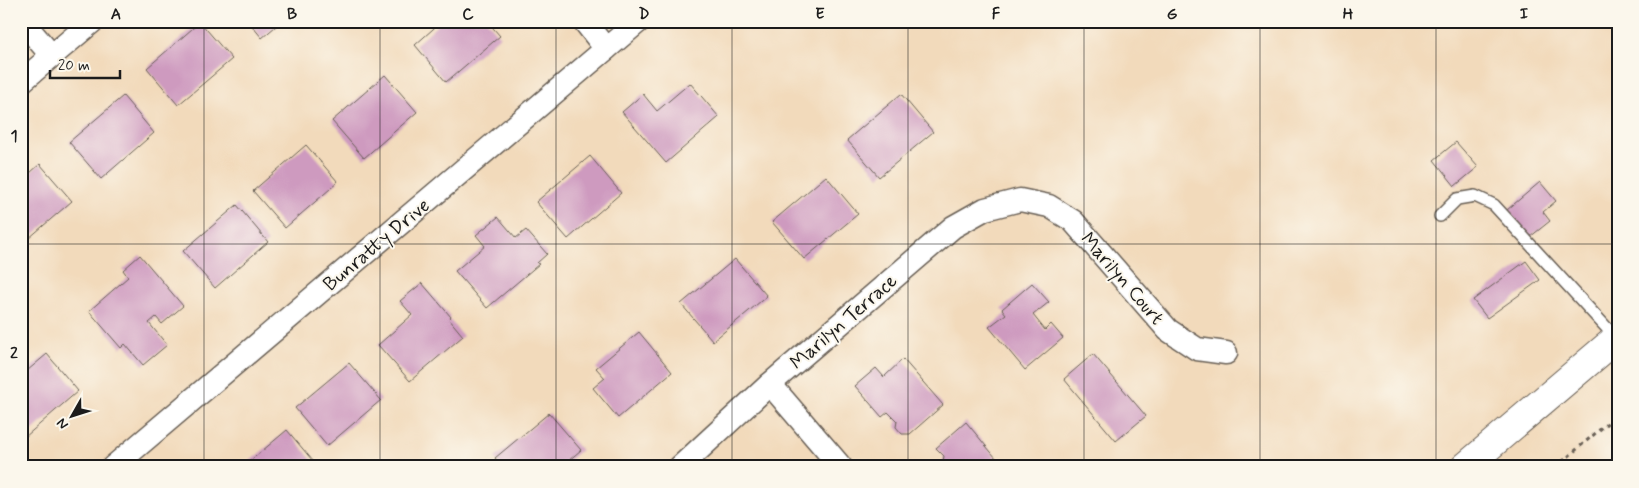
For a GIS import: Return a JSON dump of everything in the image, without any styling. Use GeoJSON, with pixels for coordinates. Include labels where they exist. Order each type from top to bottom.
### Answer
{"type":"FeatureCollection","features":[{"type":"Feature","properties":{"kind":"main road"},"geometry":{"type":"LineString","coordinates":[[1465,467],[1617,338]]}},
{"type":"Feature","properties":{"kind":"street"},"geometry":{"type":"LineString","coordinates":[[22,21],[52,56]]}},
{"type":"Feature","properties":{"kind":"street"},"geometry":{"type":"LineString","coordinates":[[21,82],[93,21]]}},
{"type":"Feature","properties":{"kind":"street"},"geometry":{"type":"LineString","coordinates":[[584,21],[606,49]]}},
{"type":"Feature","properties":{"kind":"street","name":"Bunratty Drive"},"geometry":{"type":"LineString","coordinates":[[113,467],[639,21]]}},
{"type":"Feature","properties":{"kind":"street","name":"Marilyn Court"},"geometry":{"type":"LineString","coordinates":[[1020,200],[1049,206],[1073,222],[1168,330],[1197,349],[1226,353]]}},
{"type":"Feature","properties":{"kind":"street","name":"Marilyn Terrace"},"geometry":{"type":"LineString","coordinates":[[680,467],[770,384],[953,227],[985,209],[1020,200]]}},
{"type":"Feature","properties":{"kind":"street"},"geometry":{"type":"LineString","coordinates":[[770,384],[841,467]]}},
{"type":"Feature","properties":{"kind":"lane"},"geometry":{"type":"LineString","coordinates":[[1440,216],[1457,199],[1475,196],[1494,205],[1617,338]]}},
{"type":"Feature","properties":{"kind":"path"},"geometry":{"type":"LineString","coordinates":[[1556,467],[1618,414]]}},
{"type":"Feature","properties":{"kind":"building"},"geometry":{"type":"Polygon","coordinates":[[[248,21],[282,21],[262,38],[248,21]]]}},
{"type":"Feature","properties":{"kind":"building"},"geometry":{"type":"Polygon","coordinates":[[[442,21],[487,21],[500,36],[446,82],[415,45],[442,21]]]}},
{"type":"Feature","properties":{"kind":"building"},"geometry":{"type":"Polygon","coordinates":[[[200,22],[232,59],[178,105],[147,68],[200,22]]]}},
{"type":"Feature","properties":{"kind":"building"},"geometry":{"type":"Polygon","coordinates":[[[385,75],[417,112],[364,158],[332,121],[385,75]]]}},
{"type":"Feature","properties":{"kind":"building"},"geometry":{"type":"Polygon","coordinates":[[[690,83],[719,117],[666,163],[622,112],[643,94],[657,111],[690,83]]]}},
{"type":"Feature","properties":{"kind":"building"},"geometry":{"type":"Polygon","coordinates":[[[901,94],[933,132],[879,177],[847,140],[901,94]]]}},
{"type":"Feature","properties":{"kind":"building"},"geometry":{"type":"Polygon","coordinates":[[[123,96],[154,133],[101,179],[69,142],[123,96]]]}},
{"type":"Feature","properties":{"kind":"building"},"geometry":{"type":"Polygon","coordinates":[[[1456,142],[1478,167],[1455,186],[1434,160],[1456,142]]]}},
{"type":"Feature","properties":{"kind":"building"},"geometry":{"type":"Polygon","coordinates":[[[306,145],[338,182],[285,228],[253,191],[306,145]]]}},
{"type":"Feature","properties":{"kind":"building"},"geometry":{"type":"Polygon","coordinates":[[[590,156],[621,193],[568,239],[536,202],[590,156]]]}},
{"type":"Feature","properties":{"kind":"building"},"geometry":{"type":"Polygon","coordinates":[[[40,164],[72,201],[21,245],[21,181],[40,164]]]}},
{"type":"Feature","properties":{"kind":"building"},"geometry":{"type":"Polygon","coordinates":[[[826,176],[858,214],[804,259],[772,222],[826,176]]]}},
{"type":"Feature","properties":{"kind":"building"},"geometry":{"type":"Polygon","coordinates":[[[1540,182],[1556,201],[1543,212],[1550,221],[1530,237],[1507,210],[1540,182]]]}},
{"type":"Feature","properties":{"kind":"building"},"geometry":{"type":"Polygon","coordinates":[[[237,205],[268,242],[215,288],[183,251],[237,205]]]}},
{"type":"Feature","properties":{"kind":"building"},"geometry":{"type":"Polygon","coordinates":[[[498,217],[516,238],[526,230],[547,254],[537,263],[539,264],[487,308],[455,271],[485,246],[476,235],[498,217]]]}},
{"type":"Feature","properties":{"kind":"building"},"geometry":{"type":"Polygon","coordinates":[[[140,255],[183,306],[162,324],[156,317],[149,323],[167,345],[143,365],[125,344],[121,348],[89,311],[128,277],[123,270],[140,255]]]}},
{"type":"Feature","properties":{"kind":"building"},"geometry":{"type":"Polygon","coordinates":[[[735,259],[767,296],[713,341],[681,304],[735,259]]]}},
{"type":"Feature","properties":{"kind":"building"},"geometry":{"type":"Polygon","coordinates":[[[1526,261],[1540,280],[1487,318],[1473,300],[1526,261]]]}},
{"type":"Feature","properties":{"kind":"building"},"geometry":{"type":"Polygon","coordinates":[[[422,283],[451,317],[449,319],[463,336],[410,381],[378,345],[412,315],[400,301],[422,283]]]}},
{"type":"Feature","properties":{"kind":"building"},"geometry":{"type":"Polygon","coordinates":[[[1032,283],[1049,302],[1033,315],[1045,330],[1051,324],[1063,338],[1025,370],[989,327],[1006,314],[1002,309],[1032,283]]]}},
{"type":"Feature","properties":{"kind":"building"},"geometry":{"type":"Polygon","coordinates":[[[639,332],[672,372],[618,418],[593,388],[605,378],[596,368],[639,332]]]}},
{"type":"Feature","properties":{"kind":"building"},"geometry":{"type":"Polygon","coordinates":[[[47,354],[78,391],[25,437],[21,432],[21,376],[47,354]]]}},
{"type":"Feature","properties":{"kind":"building"},"geometry":{"type":"Polygon","coordinates":[[[1093,354],[1146,416],[1116,441],[1064,379],[1093,354]]]}},
{"type":"Feature","properties":{"kind":"building"},"geometry":{"type":"Polygon","coordinates":[[[903,359],[943,405],[910,434],[902,434],[896,427],[897,421],[888,412],[882,417],[855,386],[876,368],[884,377],[903,359]]]}},
{"type":"Feature","properties":{"kind":"building"},"geometry":{"type":"Polygon","coordinates":[[[349,363],[381,400],[327,446],[295,408],[349,363]]]}},
{"type":"Feature","properties":{"kind":"building"},"geometry":{"type":"Polygon","coordinates":[[[549,413],[581,450],[561,467],[502,467],[495,458],[549,413]]]}},
{"type":"Feature","properties":{"kind":"building"},"geometry":{"type":"Polygon","coordinates":[[[966,422],[1001,464],[998,467],[942,467],[944,456],[936,448],[966,422]]]}},
{"type":"Feature","properties":{"kind":"building"},"geometry":{"type":"Polygon","coordinates":[[[287,430],[318,467],[243,467],[287,430]]]}}]}
